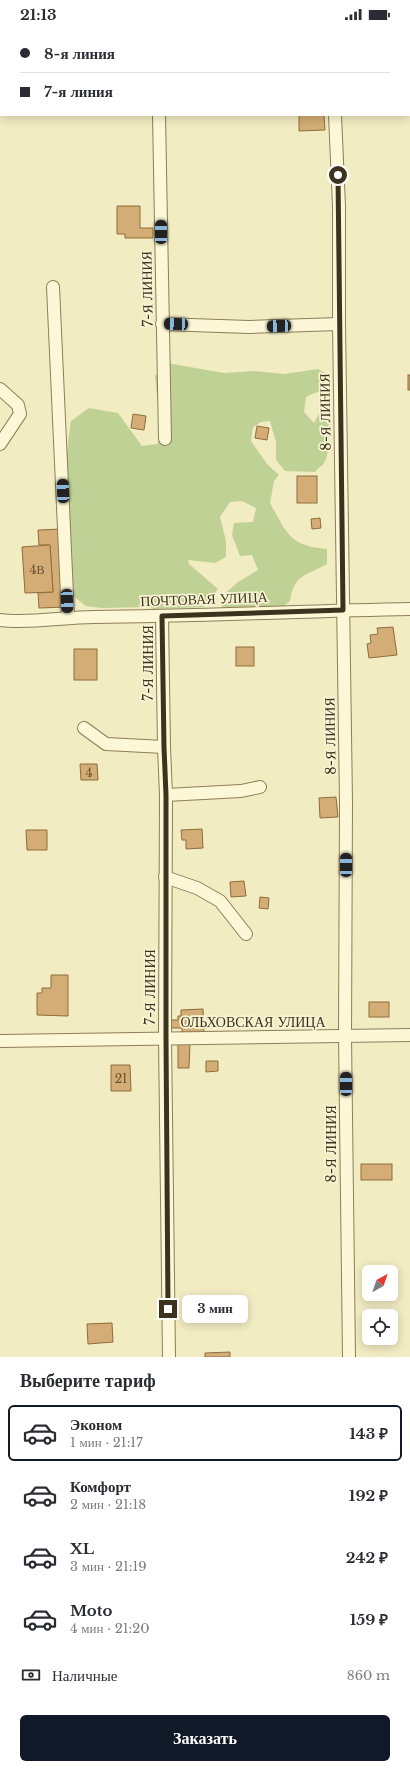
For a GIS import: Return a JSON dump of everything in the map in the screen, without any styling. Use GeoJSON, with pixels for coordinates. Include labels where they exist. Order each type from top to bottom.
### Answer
{"type":"FeatureCollection","features":[{"type":"Feature","properties":{"kind":"street","name":"7-Я ЛИНИЯ"},"geometry":{"type":"LineString","coordinates":[[159,116],[165,439]]}},
{"type":"Feature","properties":{"kind":"street","name":"8-Я ЛИНИЯ"},"geometry":{"type":"LineString","coordinates":[[335,116],[339,206],[339,324],[346,802],[345,1036],[349,1357]]}},
{"type":"Feature","properties":{"kind":"street"},"geometry":{"type":"LineString","coordinates":[[53,287],[68,617]]}},
{"type":"Feature","properties":{"kind":"street"},"geometry":{"type":"LineString","coordinates":[[162,324],[249,327],[339,324]]}},
{"type":"Feature","properties":{"kind":"street"},"geometry":{"type":"LineString","coordinates":[[0,389],[18,405],[20,414],[0,444]]}},
{"type":"Feature","properties":{"kind":"street","name":"ПОЧТОВАЯ УЛИЦА"},"geometry":{"type":"LineString","coordinates":[[0,620],[10,622],[68,617],[410,609]]}},
{"type":"Feature","properties":{"kind":"street","name":"7-Я ЛИНИЯ"},"geometry":{"type":"LineString","coordinates":[[162,616],[166,795],[165,877],[169,1357]]}},
{"type":"Feature","properties":{"kind":"street"},"geometry":{"type":"LineString","coordinates":[[84,728],[106,744],[164,747]]}},
{"type":"Feature","properties":{"kind":"street"},"geometry":{"type":"LineString","coordinates":[[166,795],[241,791],[260,787]]}},
{"type":"Feature","properties":{"kind":"street"},"geometry":{"type":"LineString","coordinates":[[165,877],[197,888],[220,901],[246,934]]}},
{"type":"Feature","properties":{"kind":"street","name":"ОЛЬХОВСКАЯ УЛИЦА"},"geometry":{"type":"LineString","coordinates":[[0,1041],[410,1035]]}},
{"type":"Feature","properties":{"kind":"green space"},"geometry":{"type":"Polygon","coordinates":[[[167,363],[224,373],[254,371],[284,374],[318,369],[327,374],[330,387],[306,397],[304,412],[314,423],[326,401],[329,424],[327,457],[324,463],[315,472],[285,471],[276,460],[276,442],[270,421],[261,422],[253,427],[251,441],[267,464],[279,475],[274,481],[270,503],[285,530],[304,545],[327,549],[327,564],[302,577],[292,592],[290,601],[279,610],[222,610],[222,596],[238,582],[258,570],[252,555],[240,556],[232,535],[234,523],[253,522],[256,508],[242,501],[230,502],[220,517],[226,541],[226,557],[215,563],[188,560],[189,564],[218,589],[204,607],[155,609],[145,607],[102,608],[86,606],[73,596],[66,508],[66,465],[71,421],[89,408],[118,413],[142,446],[157,444],[166,430],[158,406],[155,376],[167,363]]]}},
{"type":"Feature","properties":{"kind":"building"},"geometry":{"type":"Polygon","coordinates":[[[299,116],[324,116],[325,130],[299,131],[299,116]]]}},
{"type":"Feature","properties":{"kind":"building"},"geometry":{"type":"Polygon","coordinates":[[[117,206],[140,206],[140,228],[153,228],[153,238],[125,238],[125,234],[117,234],[117,206]]]}},
{"type":"Feature","properties":{"kind":"building"},"geometry":{"type":"Polygon","coordinates":[[[408,375],[410,375],[410,390],[408,390],[408,375]]]}},
{"type":"Feature","properties":{"kind":"building"},"geometry":{"type":"Polygon","coordinates":[[[133,414],[146,416],[144,430],[131,428],[133,414]]]}},
{"type":"Feature","properties":{"kind":"building"},"geometry":{"type":"Polygon","coordinates":[[[257,426],[269,428],[267,440],[255,438],[257,426]]]}},
{"type":"Feature","properties":{"kind":"building"},"geometry":{"type":"Polygon","coordinates":[[[297,476],[317,476],[317,503],[297,503],[297,476]]]}},
{"type":"Feature","properties":{"kind":"building"},"geometry":{"type":"Polygon","coordinates":[[[320,518],[321,528],[312,529],[311,519],[320,518]]]}},
{"type":"Feature","properties":{"kind":"building"},"geometry":{"type":"Polygon","coordinates":[[[62,529],[67,607],[39,608],[38,593],[53,592],[50,545],[39,545],[38,530],[62,529]]]}},
{"type":"Feature","properties":{"kind":"building"},"geometry":{"type":"Polygon","coordinates":[[[50,545],[53,592],[25,593],[22,547],[50,545]]]}},
{"type":"Feature","properties":{"kind":"building"},"geometry":{"type":"Polygon","coordinates":[[[393,627],[397,655],[369,658],[367,644],[371,643],[370,635],[378,634],[377,628],[393,627]]]}},
{"type":"Feature","properties":{"kind":"building"},"geometry":{"type":"Polygon","coordinates":[[[236,647],[254,647],[254,666],[236,666],[236,647]]]}},
{"type":"Feature","properties":{"kind":"building"},"geometry":{"type":"Polygon","coordinates":[[[74,649],[97,649],[97,680],[74,680],[74,649]]]}},
{"type":"Feature","properties":{"kind":"building"},"geometry":{"type":"Polygon","coordinates":[[[80,764],[97,764],[98,780],[81,780],[80,764]]]}},
{"type":"Feature","properties":{"kind":"building"},"geometry":{"type":"Polygon","coordinates":[[[336,797],[338,817],[320,818],[319,798],[336,797]]]}},
{"type":"Feature","properties":{"kind":"building"},"geometry":{"type":"Polygon","coordinates":[[[202,829],[203,848],[186,849],[186,840],[182,840],[181,830],[202,829]]]}},
{"type":"Feature","properties":{"kind":"building"},"geometry":{"type":"Polygon","coordinates":[[[26,830],[47,830],[47,850],[27,850],[26,830]]]}},
{"type":"Feature","properties":{"kind":"building"},"geometry":{"type":"Polygon","coordinates":[[[244,881],[246,896],[231,897],[230,882],[244,881]]]}},
{"type":"Feature","properties":{"kind":"building"},"geometry":{"type":"Polygon","coordinates":[[[260,897],[269,898],[268,909],[259,908],[260,897]]]}},
{"type":"Feature","properties":{"kind":"building"},"geometry":{"type":"Polygon","coordinates":[[[51,975],[68,975],[68,1016],[37,1015],[37,993],[42,993],[42,988],[51,988],[51,975]]]}},
{"type":"Feature","properties":{"kind":"building"},"geometry":{"type":"Polygon","coordinates":[[[369,1002],[389,1002],[389,1017],[369,1017],[369,1002]]]}},
{"type":"Feature","properties":{"kind":"building"},"geometry":{"type":"Polygon","coordinates":[[[203,1009],[204,1034],[182,1035],[182,1028],[170,1028],[170,1020],[178,1020],[178,1016],[181,1016],[181,1010],[203,1009]]]}},
{"type":"Feature","properties":{"kind":"building"},"geometry":{"type":"Polygon","coordinates":[[[178,1044],[190,1044],[189,1068],[178,1068],[178,1044]]]}},
{"type":"Feature","properties":{"kind":"building"},"geometry":{"type":"Polygon","coordinates":[[[206,1061],[218,1061],[218,1071],[206,1072],[206,1061]]]}},
{"type":"Feature","properties":{"kind":"building"},"geometry":{"type":"Polygon","coordinates":[[[111,1065],[130,1065],[131,1091],[111,1091],[111,1065]]]}},
{"type":"Feature","properties":{"kind":"building"},"geometry":{"type":"Polygon","coordinates":[[[361,1164],[392,1164],[392,1180],[361,1180],[361,1164]]]}},
{"type":"Feature","properties":{"kind":"building"},"geometry":{"type":"Polygon","coordinates":[[[194,1302],[210,1303],[209,1317],[194,1316],[194,1302]]]}},
{"type":"Feature","properties":{"kind":"building"},"geometry":{"type":"Polygon","coordinates":[[[112,1323],[113,1342],[88,1344],[87,1324],[112,1323]]]}},
{"type":"Feature","properties":{"kind":"building"},"geometry":{"type":"Polygon","coordinates":[[[230,1352],[230,1357],[205,1357],[205,1353],[230,1352]]]}},
{"type":"Feature","properties":{"kind":"route"},"geometry":{"type":"LineString","coordinates":[[168,1309],[165,877],[166,795],[162,616],[343,610],[338,175]]}}]}
